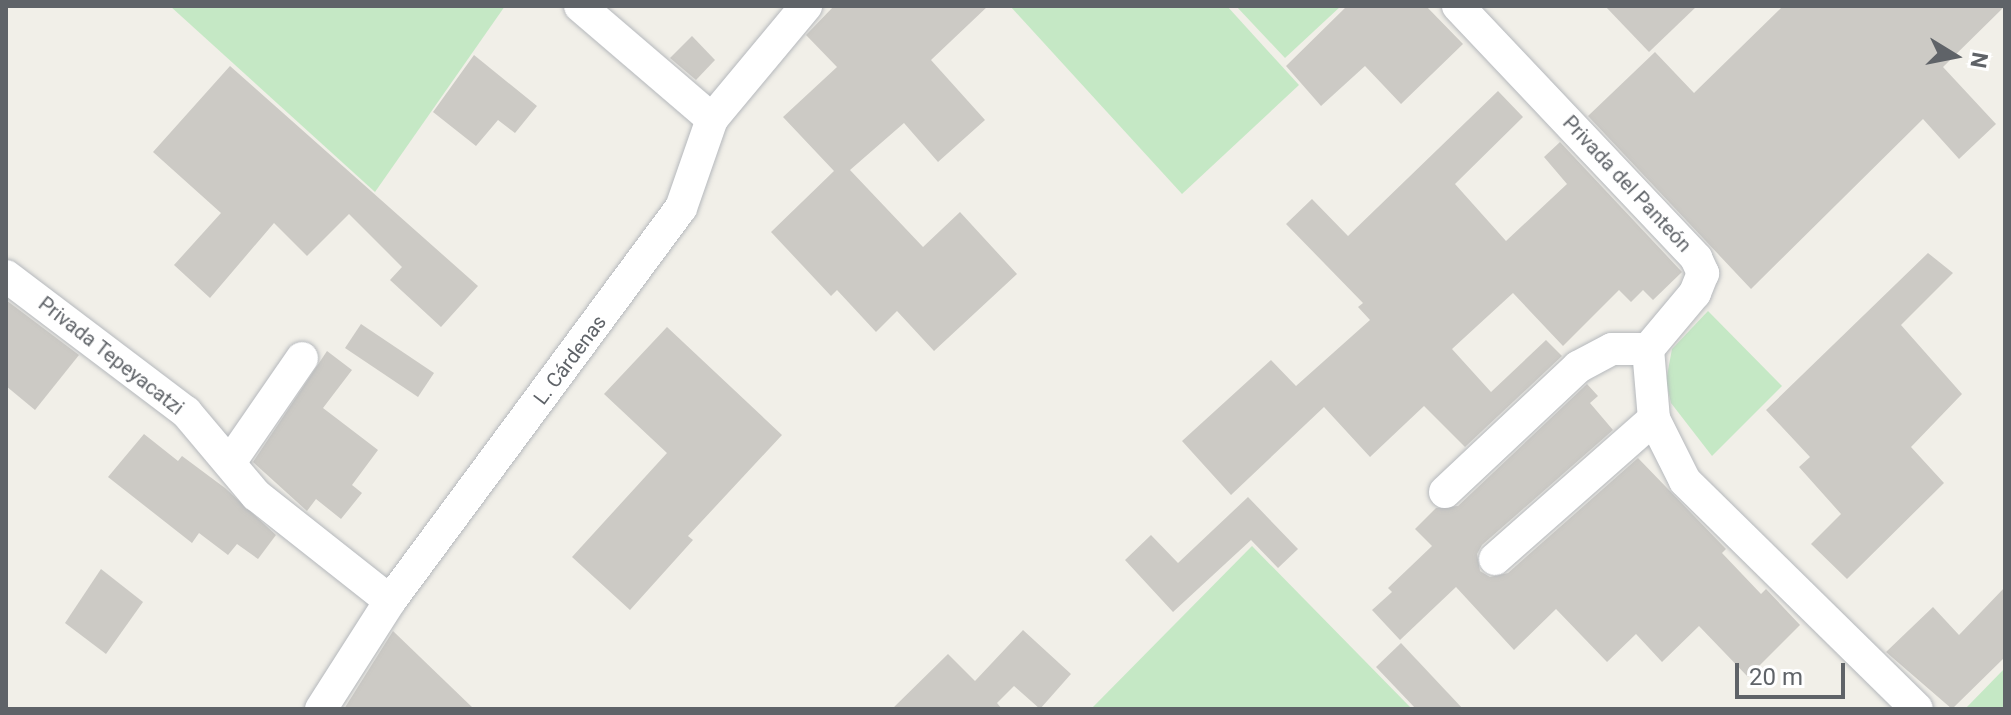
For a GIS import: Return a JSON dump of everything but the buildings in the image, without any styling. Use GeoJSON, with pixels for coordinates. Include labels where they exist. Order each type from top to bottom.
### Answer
{"type":"FeatureCollection","features":[{"type":"Feature","properties":{"kind":"street"},"geometry":{"type":"LineString","coordinates":[[580,6],[712,119]]}},
{"type":"Feature","properties":{"kind":"street","name":"L. Cárdenas"},"geometry":{"type":"LineString","coordinates":[[321,709],[390,601],[681,208],[712,119],[806,6]]}},
{"type":"Feature","properties":{"kind":"street","name":"Privada del Panteón"},"geometry":{"type":"LineString","coordinates":[[1458,6],[1696,258],[1703,273],[1695,293],[1648,349]]}},
{"type":"Feature","properties":{"kind":"street","name":"Privada Tepeyacatzi"},"geometry":{"type":"LineString","coordinates":[[6,276],[186,412],[231,461],[256,495],[390,601]]}},
{"type":"Feature","properties":{"kind":"street"},"geometry":{"type":"LineString","coordinates":[[1445,492],[1578,367],[1612,349],[1648,349],[1654,419],[1685,481],[1917,709]]}},
{"type":"Feature","properties":{"kind":"street"},"geometry":{"type":"LineString","coordinates":[[231,461],[302,358]]}},
{"type":"Feature","properties":{"kind":"street"},"geometry":{"type":"LineString","coordinates":[[1495,559],[1654,419]]}},
{"type":"Feature","properties":{"kind":"green space"},"geometry":{"type":"Polygon","coordinates":[[[170,6],[505,6],[375,192],[170,6]]]}},
{"type":"Feature","properties":{"kind":"green space"},"geometry":{"type":"Polygon","coordinates":[[[1010,6],[1227,6],[1299,85],[1182,194],[1010,6]]]}},
{"type":"Feature","properties":{"kind":"green space"},"geometry":{"type":"Polygon","coordinates":[[[1236,6],[1341,6],[1285,58],[1236,6]]]}},
{"type":"Feature","properties":{"kind":"green space"},"geometry":{"type":"Polygon","coordinates":[[[1708,311],[1782,386],[1712,456],[1671,403],[1666,381],[1672,349],[1708,311]]]}},
{"type":"Feature","properties":{"kind":"green space"},"geometry":{"type":"Polygon","coordinates":[[[1252,546],[1412,709],[1091,709],[1252,546]]]}},
{"type":"Feature","properties":{"kind":"green space"},"geometry":{"type":"Polygon","coordinates":[[[2005,668],[2005,709],[1965,709],[2005,668]]]}}]}
